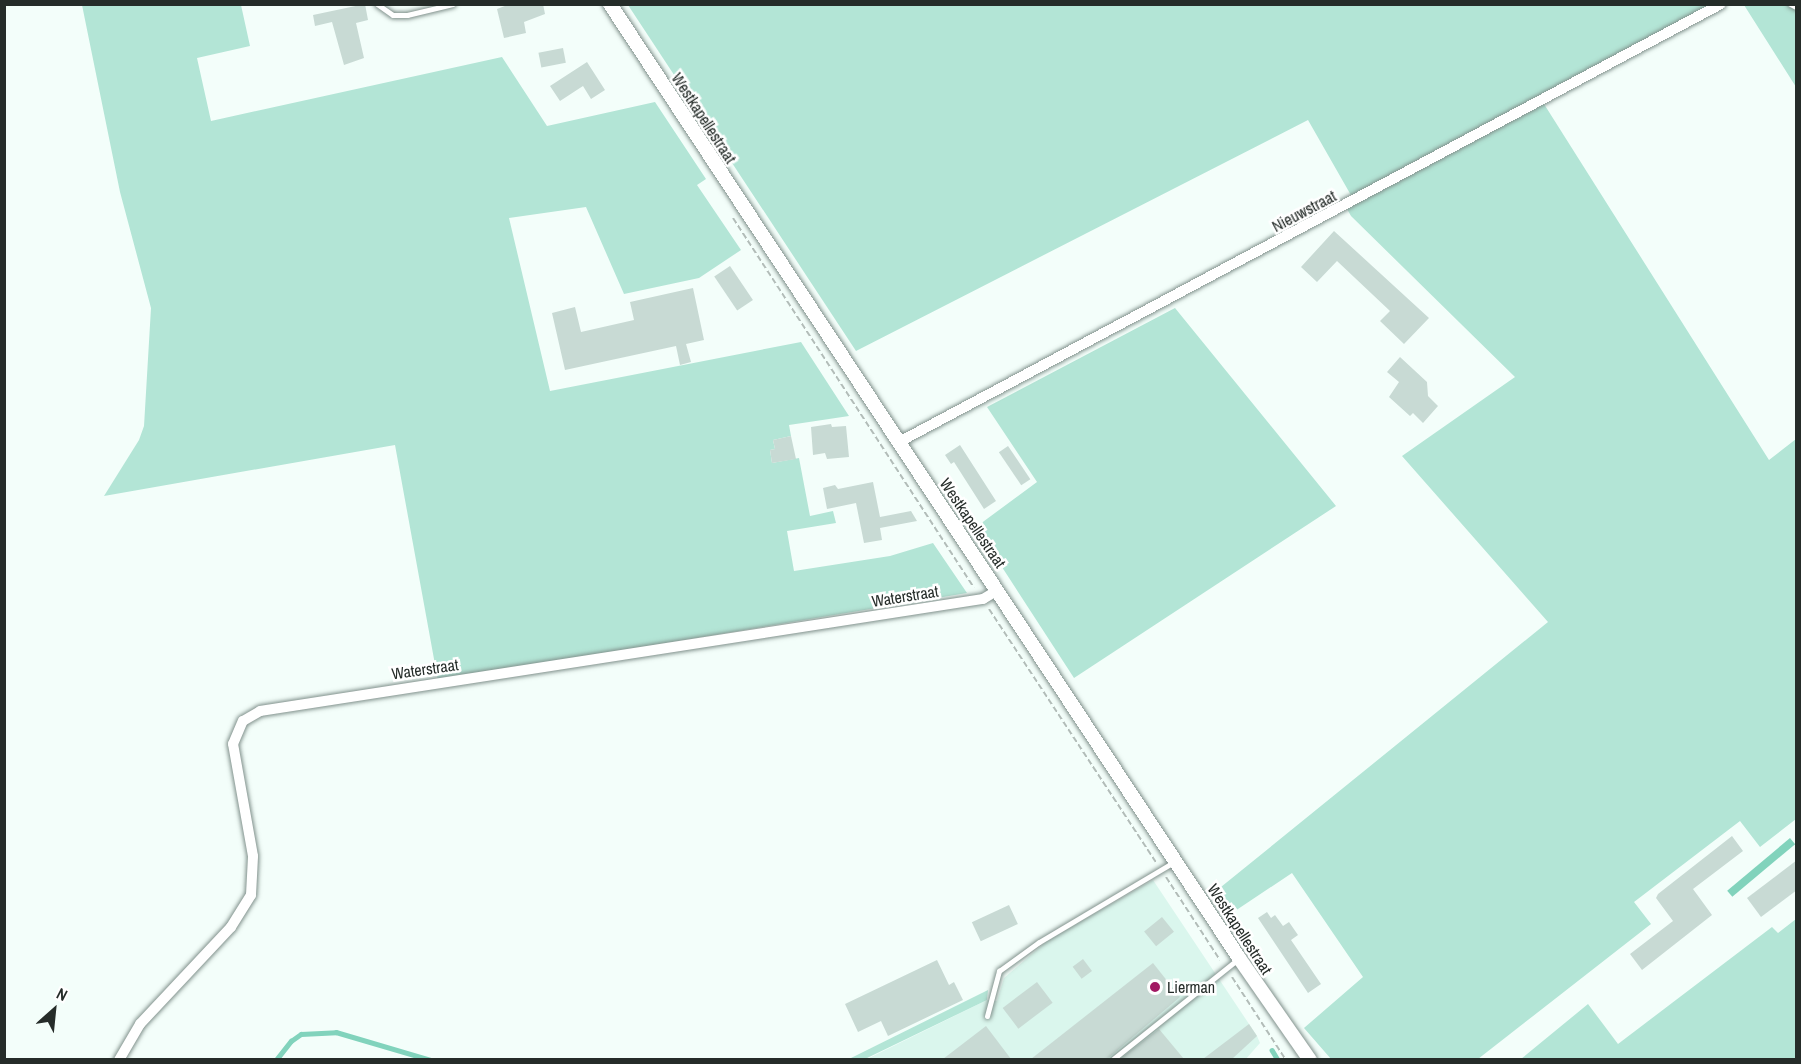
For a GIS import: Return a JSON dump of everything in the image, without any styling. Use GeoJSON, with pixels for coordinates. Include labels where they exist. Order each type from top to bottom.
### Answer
{"type":"FeatureCollection","features":[{"type":"Feature","properties":{"kind":"street","name":"Westkapellestraat"},"geometry":{"type":"LineString","coordinates":[[610,4],[1239,958],[1310,1059]]}},
{"type":"Feature","properties":{"kind":"street","name":"Nieuwstraat"},"geometry":{"type":"LineString","coordinates":[[899,442],[1721,4]]}},
{"type":"Feature","properties":{"kind":"street","name":"Waterstraat"},"geometry":{"type":"LineString","coordinates":[[119,1059],[140,1024],[231,927],[251,895],[253,856],[233,753],[239,728],[250,716],[273,707],[983,599],[998,590]]}},
{"type":"Feature","properties":{"kind":"lane"},"geometry":{"type":"LineString","coordinates":[[377,4],[393,15],[407,15],[453,4]]}},
{"type":"Feature","properties":{"kind":"lane"},"geometry":{"type":"LineString","coordinates":[[1790,4],[1797,7]]}},
{"type":"Feature","properties":{"kind":"lane"},"geometry":{"type":"LineString","coordinates":[[987,1016],[999,972],[1039,942],[1175,861]]}},
{"type":"Feature","properties":{"kind":"lane"},"geometry":{"type":"LineString","coordinates":[[1112,1059],[1239,958]]}},
{"type":"Feature","properties":{"kind":"path"},"geometry":{"type":"LineString","coordinates":[[885,450],[1286,1059]]}},
{"type":"Feature","properties":{"kind":"shaded area"},"geometry":{"type":"Polygon","coordinates":[[[82,5],[241,5],[250,46],[197,58],[211,121],[502,57],[547,126],[655,102],[706,179],[697,185],[741,250],[699,278],[624,294],[586,207],[509,218],[550,391],[801,342],[849,416],[789,425],[791,436],[773,440],[775,449],[770,450],[772,463],[799,458],[810,516],[833,511],[836,523],[787,531],[794,571],[890,556],[933,543],[967,593],[438,681],[395,445],[104,496],[139,440],[144,426],[151,308],[120,192],[82,5]]]}},
{"type":"Feature","properties":{"kind":"shaded area"},"geometry":{"type":"Polygon","coordinates":[[[628,5],[1710,5],[1352,197],[1308,120],[856,351],[628,5]]]}},
{"type":"Feature","properties":{"kind":"shaded area"},"geometry":{"type":"Polygon","coordinates":[[[1744,5],[1796,5],[1796,87],[1744,5]]]}},
{"type":"Feature","properties":{"kind":"shaded area"},"geometry":{"type":"Polygon","coordinates":[[[1544,104],[1769,460],[1796,439],[1796,819],[1760,847],[1740,821],[1634,902],[1651,924],[1478,1059],[1331,1059],[1304,1028],[1363,977],[1292,873],[1229,915],[1216,891],[1548,622],[1402,456],[1515,377],[1351,216],[1347,209],[1544,104]]]}},
{"type":"Feature","properties":{"kind":"shaded area"},"geometry":{"type":"Polygon","coordinates":[[[1175,308],[1336,506],[1074,678],[976,527],[1037,482],[987,407],[1175,308]]]}},
{"type":"Feature","properties":{"kind":"shaded area"},"geometry":{"type":"Polygon","coordinates":[[[1790,838],[1795,844],[1732,897],[1727,891],[1790,838]]]}},
{"type":"Feature","properties":{"kind":"shaded area"},"geometry":{"type":"Polygon","coordinates":[[[1153,880],[1257,1036],[1260,1043],[1245,1060],[865,1060],[987,1000],[997,1001],[1004,978],[1047,941],[1153,880]]]}},
{"type":"Feature","properties":{"kind":"shaded area"},"geometry":{"type":"Polygon","coordinates":[[[1796,919],[1796,1059],[1521,1059],[1588,1004],[1618,1044],[1772,927],[1778,933],[1796,919]]]}},
{"type":"Feature","properties":{"kind":"shaded area"},"geometry":{"type":"Polygon","coordinates":[[[988,990],[987,1000],[865,1059],[849,1059],[988,990]]]}},
{"type":"Feature","properties":{"kind":"building"},"geometry":{"type":"Polygon","coordinates":[[[365,4],[368,20],[356,23],[364,58],[344,65],[332,22],[315,26],[313,15],[365,4]]]}},
{"type":"Feature","properties":{"kind":"building"},"geometry":{"type":"Polygon","coordinates":[[[510,4],[543,4],[545,14],[524,22],[526,33],[504,38],[497,9],[510,4]]]}},
{"type":"Feature","properties":{"kind":"building"},"geometry":{"type":"Polygon","coordinates":[[[563,48],[566,63],[541,67],[538,53],[563,48]]]}},
{"type":"Feature","properties":{"kind":"building"},"geometry":{"type":"Polygon","coordinates":[[[587,62],[605,90],[591,99],[583,86],[560,101],[550,86],[587,62]]]}},
{"type":"Feature","properties":{"kind":"building"},"geometry":{"type":"Polygon","coordinates":[[[1334,231],[1429,318],[1404,344],[1380,321],[1390,311],[1337,261],[1317,282],[1301,267],[1334,231]]]}},
{"type":"Feature","properties":{"kind":"building"},"geometry":{"type":"Polygon","coordinates":[[[730,266],[753,300],[737,311],[714,277],[730,266]]]}},
{"type":"Feature","properties":{"kind":"building"},"geometry":{"type":"Polygon","coordinates":[[[693,288],[704,340],[686,344],[691,362],[680,365],[676,346],[565,370],[552,313],[575,307],[581,332],[634,320],[630,302],[693,288]]]}},
{"type":"Feature","properties":{"kind":"building"},"geometry":{"type":"Polygon","coordinates":[[[1400,357],[1427,382],[1428,396],[1438,406],[1423,423],[1413,413],[1410,416],[1389,397],[1399,382],[1387,372],[1400,357]]]}},
{"type":"Feature","properties":{"kind":"building"},"geometry":{"type":"Polygon","coordinates":[[[831,424],[832,427],[846,426],[849,457],[827,459],[825,453],[813,455],[811,427],[831,424]]]}},
{"type":"Feature","properties":{"kind":"building"},"geometry":{"type":"Polygon","coordinates":[[[791,436],[796,459],[772,463],[770,450],[775,449],[773,440],[791,436]]]}},
{"type":"Feature","properties":{"kind":"building"},"geometry":{"type":"Polygon","coordinates":[[[960,445],[996,501],[984,509],[954,462],[951,464],[945,455],[960,445]]]}},
{"type":"Feature","properties":{"kind":"building"},"geometry":{"type":"Polygon","coordinates":[[[1008,446],[1030,479],[1021,485],[999,452],[1008,446]]]}},
{"type":"Feature","properties":{"kind":"building"},"geometry":{"type":"Polygon","coordinates":[[[873,482],[880,517],[911,511],[917,521],[880,528],[882,540],[864,543],[856,503],[827,509],[823,488],[835,485],[838,489],[873,482]]]}},
{"type":"Feature","properties":{"kind":"building"},"geometry":{"type":"Polygon","coordinates":[[[1732,836],[1743,851],[1693,889],[1712,915],[1642,970],[1630,954],[1673,921],[1656,898],[1658,894],[1732,836]]]}},
{"type":"Feature","properties":{"kind":"building"},"geometry":{"type":"Polygon","coordinates":[[[1797,860],[1797,890],[1761,917],[1747,898],[1797,860]]]}},
{"type":"Feature","properties":{"kind":"building"},"geometry":{"type":"Polygon","coordinates":[[[1009,905],[1018,924],[981,941],[972,922],[1009,905]]]}},
{"type":"Feature","properties":{"kind":"building"},"geometry":{"type":"Polygon","coordinates":[[[1267,912],[1271,918],[1275,915],[1283,926],[1289,922],[1298,935],[1291,940],[1321,984],[1308,993],[1258,918],[1267,912]]]}},
{"type":"Feature","properties":{"kind":"building"},"geometry":{"type":"Polygon","coordinates":[[[1162,917],[1174,932],[1156,946],[1144,931],[1162,917]]]}},
{"type":"Feature","properties":{"kind":"building"},"geometry":{"type":"Polygon","coordinates":[[[1083,959],[1092,971],[1082,979],[1073,967],[1083,959]]]}},
{"type":"Feature","properties":{"kind":"building"},"geometry":{"type":"Polygon","coordinates":[[[937,960],[949,985],[954,982],[963,1000],[888,1036],[881,1021],[858,1032],[845,1004],[937,960]]]}},
{"type":"Feature","properties":{"kind":"building"},"geometry":{"type":"Polygon","coordinates":[[[1153,963],[1180,997],[1107,1059],[1031,1059],[1153,963]]]}},
{"type":"Feature","properties":{"kind":"building"},"geometry":{"type":"Polygon","coordinates":[[[1037,982],[1053,1003],[1018,1029],[1003,1008],[1037,982]]]}},
{"type":"Feature","properties":{"kind":"building"},"geometry":{"type":"Polygon","coordinates":[[[1249,1024],[1257,1036],[1232,1059],[1203,1059],[1249,1024]]]}},
{"type":"Feature","properties":{"kind":"building"},"geometry":{"type":"Polygon","coordinates":[[[986,1026],[1011,1059],[943,1059],[986,1026]]]}},
{"type":"Feature","properties":{"kind":"building"},"geometry":{"type":"Polygon","coordinates":[[[1159,1029],[1184,1059],[1120,1059],[1159,1029]]]}},
{"type":"Feature","properties":{"kind":"waterway"},"geometry":{"type":"LineString","coordinates":[[276,1060],[291,1041],[301,1034],[336,1032],[431,1060]]}},
{"type":"Feature","properties":{"kind":"waterway"},"geometry":{"type":"LineString","coordinates":[[1272,1050],[1278,1060]]}},
{"type":"Feature","properties":{"kind":"place","name":"Lierman"},"geometry":{"type":"Point","coordinates":[1155,987]}}]}
